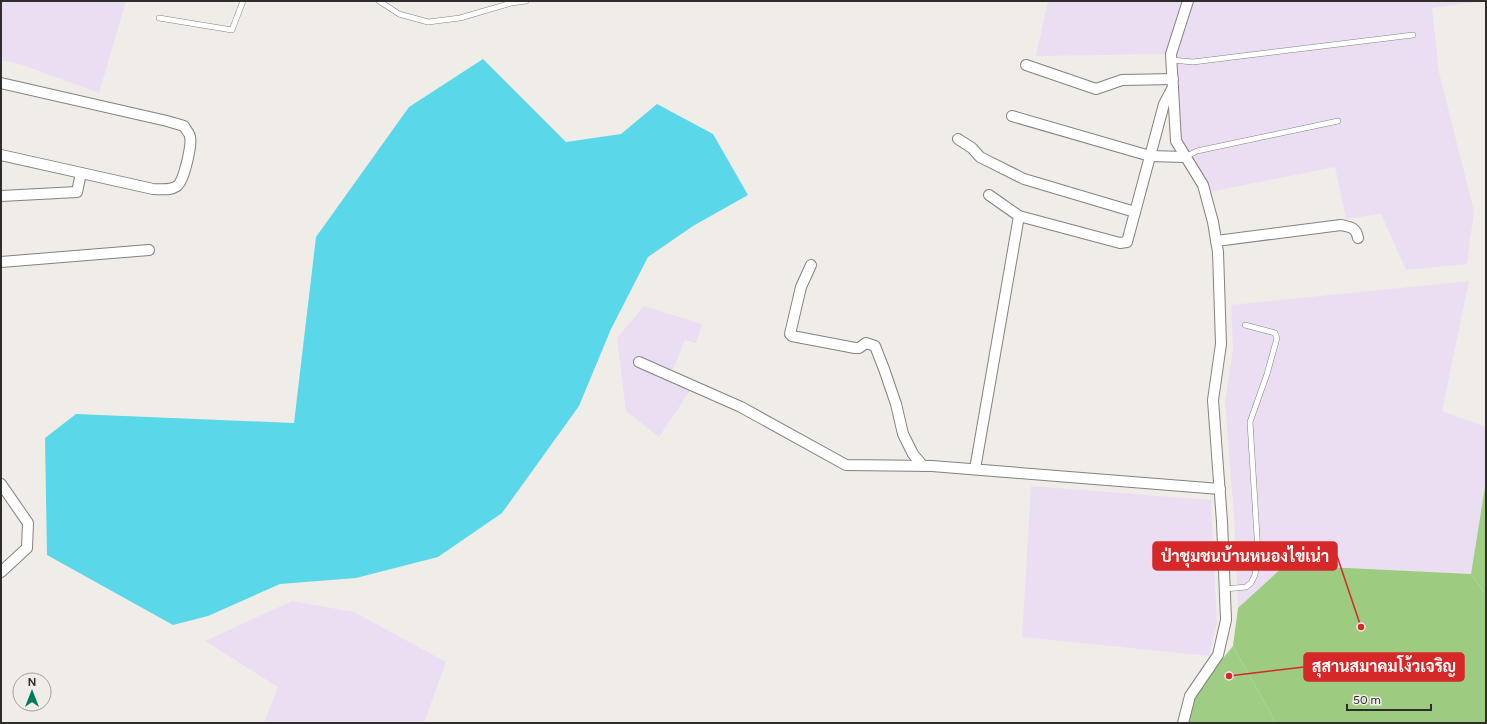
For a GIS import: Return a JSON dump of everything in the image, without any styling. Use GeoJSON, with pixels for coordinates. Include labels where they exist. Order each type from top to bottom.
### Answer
{"type":"FeatureCollection","features":[{"type":"Feature","properties":{"kind":"street"},"geometry":{"type":"LineString","coordinates":[[1183,723],[1190,696],[1218,655],[1226,620],[1220,489],[1213,400],[1221,344],[1218,252],[1213,222],[1203,185],[1176,141],[1172,54],[1188,1]]}},
{"type":"Feature","properties":{"kind":"street"},"geometry":{"type":"LineString","coordinates":[[1026,65],[1096,89],[1122,80],[1173,82]]}},
{"type":"Feature","properties":{"kind":"street"},"geometry":{"type":"LineString","coordinates":[[989,195],[1019,216],[1120,243],[1127,242],[1164,104],[1173,82]]}},
{"type":"Feature","properties":{"kind":"street"},"geometry":{"type":"LineString","coordinates":[[1,83],[167,121],[184,126],[190,137],[190,146],[182,178],[178,186],[168,190],[153,189],[1,155]]}},
{"type":"Feature","properties":{"kind":"street"},"geometry":{"type":"LineString","coordinates":[[1012,116],[1150,156],[1185,156]]}},
{"type":"Feature","properties":{"kind":"street"},"geometry":{"type":"LineString","coordinates":[[958,139],[972,148],[980,156],[1024,179],[1135,212]]}},
{"type":"Feature","properties":{"kind":"street"},"geometry":{"type":"LineString","coordinates":[[1,196],[77,192],[81,173]]}},
{"type":"Feature","properties":{"kind":"street"},"geometry":{"type":"LineString","coordinates":[[975,470],[1019,216]]}},
{"type":"Feature","properties":{"kind":"street"},"geometry":{"type":"LineString","coordinates":[[1216,241],[1341,225],[1353,227],[1357,232],[1358,238]]}},
{"type":"Feature","properties":{"kind":"street"},"geometry":{"type":"LineString","coordinates":[[1,262],[149,250]]}},
{"type":"Feature","properties":{"kind":"street"},"geometry":{"type":"LineString","coordinates":[[811,265],[801,287],[790,334],[792,336],[855,348],[859,348],[866,343],[875,346],[896,404],[903,434],[914,454],[923,466]]}},
{"type":"Feature","properties":{"kind":"street"},"geometry":{"type":"LineString","coordinates":[[639,362],[741,407],[846,465],[923,466],[1220,489]]}},
{"type":"Feature","properties":{"kind":"street"},"geometry":{"type":"LineString","coordinates":[[1,484],[28,523],[27,548],[1,572]]}},
{"type":"Feature","properties":{"kind":"lane"},"geometry":{"type":"LineString","coordinates":[[159,18],[232,30],[243,1]]}},
{"type":"Feature","properties":{"kind":"lane"},"geometry":{"type":"LineString","coordinates":[[379,1],[399,14],[428,22],[460,18],[512,2],[526,1]]}},
{"type":"Feature","properties":{"kind":"lane"},"geometry":{"type":"LineString","coordinates":[[1172,60],[1193,62],[1413,35]]}},
{"type":"Feature","properties":{"kind":"lane"},"geometry":{"type":"LineString","coordinates":[[1185,156],[1197,151],[1338,120]]}},
{"type":"Feature","properties":{"kind":"lane"},"geometry":{"type":"LineString","coordinates":[[1225,589],[1246,587],[1251,583],[1255,575],[1258,553],[1250,422],[1267,374],[1277,338],[1275,333],[1245,325]]}},
{"type":"Feature","properties":{"kind":"shaded area"},"geometry":{"type":"Polygon","coordinates":[[[1,1],[126,1],[99,93],[23,65],[1,60],[1,1]]]}},
{"type":"Feature","properties":{"kind":"shaded area"},"geometry":{"type":"Polygon","coordinates":[[[1048,1],[1486,1],[1432,8],[1439,72],[1474,211],[1467,264],[1406,270],[1381,214],[1346,219],[1335,167],[1209,192],[1206,180],[1180,138],[1176,54],[1036,56],[1048,1]]]}},
{"type":"Feature","properties":{"kind":"shaded area"},"geometry":{"type":"Polygon","coordinates":[[[1469,281],[1442,411],[1486,427],[1486,481],[1471,574],[1285,565],[1238,608],[1234,516],[1225,402],[1233,349],[1231,305],[1469,281]]]}},
{"type":"Feature","properties":{"kind":"shaded area"},"geometry":{"type":"Polygon","coordinates":[[[644,306],[702,324],[696,343],[685,340],[670,377],[692,388],[659,437],[626,411],[617,338],[644,306]]]}},
{"type":"Feature","properties":{"kind":"shaded area"},"geometry":{"type":"Polygon","coordinates":[[[1031,486],[1211,500],[1217,623],[1209,656],[1022,637],[1031,486]]]}},
{"type":"Feature","properties":{"kind":"shaded area"},"geometry":{"type":"Polygon","coordinates":[[[292,601],[354,612],[446,662],[424,723],[264,723],[278,687],[205,641],[292,601]]]}},
{"type":"Feature","properties":{"kind":"green space"},"geometry":{"type":"Polygon","coordinates":[[[1486,481],[1486,595],[1471,574],[1486,481]]]}},
{"type":"Feature","properties":{"kind":"green space"},"geometry":{"type":"Polygon","coordinates":[[[1285,565],[1471,574],[1486,595],[1486,723],[1276,723],[1233,646],[1238,608],[1285,565]]]}},
{"type":"Feature","properties":{"kind":"green space"},"geometry":{"type":"Polygon","coordinates":[[[1233,646],[1276,723],[1183,723],[1185,705],[1233,646]]]}},
{"type":"Feature","properties":{"kind":"water"},"geometry":{"type":"Polygon","coordinates":[[[483,59],[566,142],[621,134],[657,104],[713,134],[748,195],[693,226],[648,257],[611,329],[579,406],[502,513],[438,557],[356,578],[280,584],[208,616],[173,625],[47,555],[45,438],[76,414],[294,423],[316,237],[409,107],[483,59]]]}},
{"type":"Feature","properties":{"kind":"place","name":"ป่าชุมชนบ้านหนองไข่เน่า"},"geometry":{"type":"Point","coordinates":[1361,627]}},
{"type":"Feature","properties":{"kind":"place","name":"สุสานสมาคมโง้วเจริญ"},"geometry":{"type":"Point","coordinates":[1229,676]}}]}
